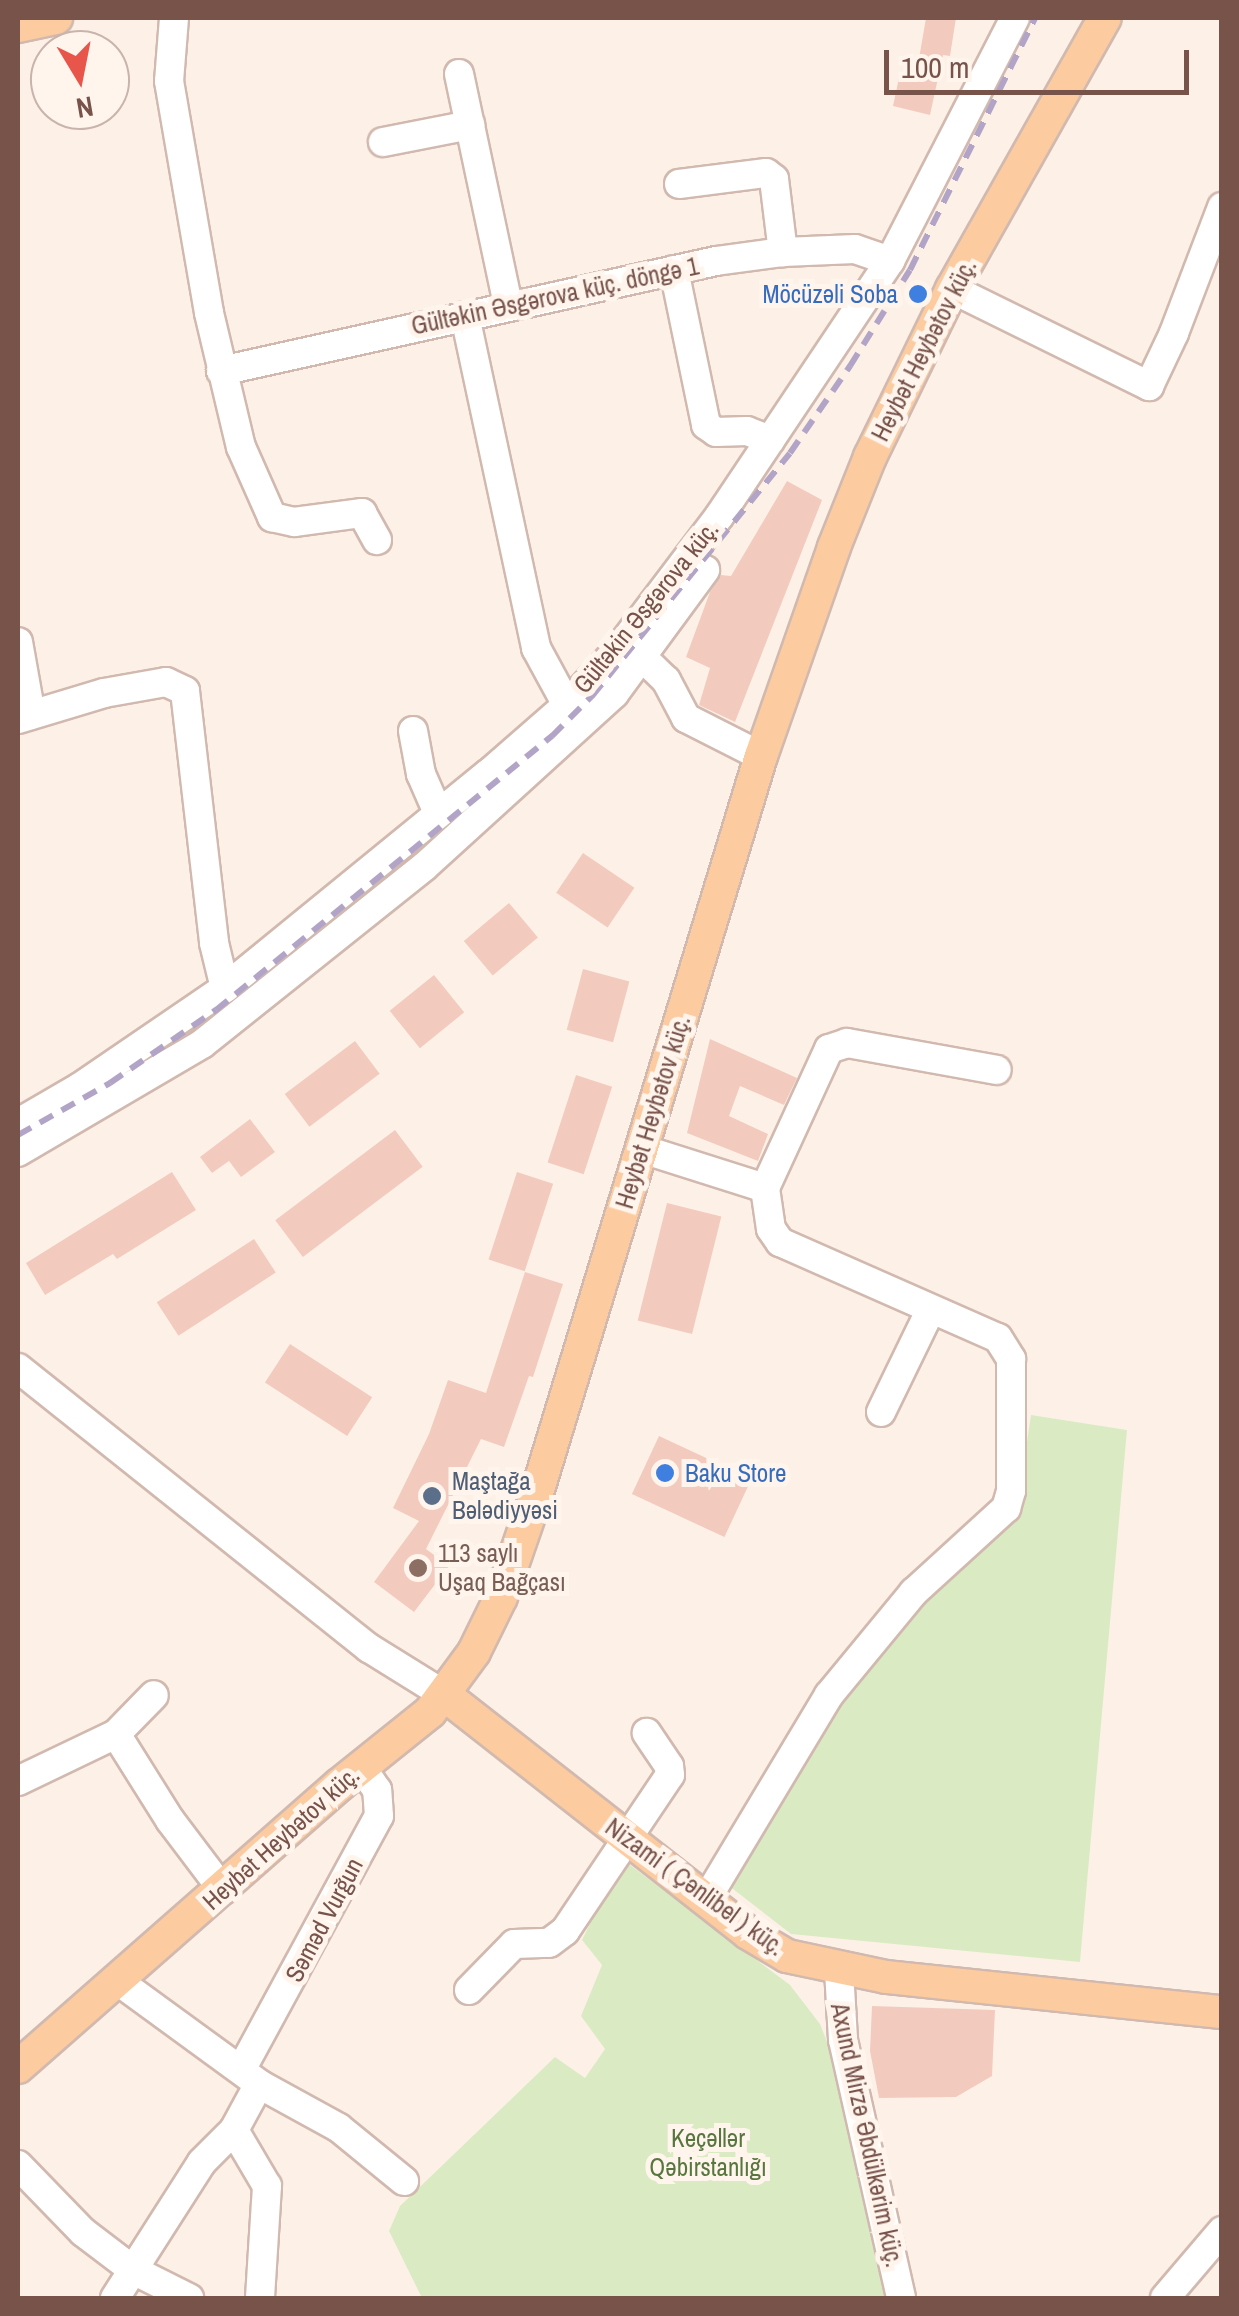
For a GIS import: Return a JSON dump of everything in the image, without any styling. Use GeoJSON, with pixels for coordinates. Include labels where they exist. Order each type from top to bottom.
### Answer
{"type":"FeatureCollection","features":[{"type":"Feature","properties":{"kind":"main road"},"geometry":{"type":"LineString","coordinates":[[18,26],[56,18]]}},
{"type":"Feature","properties":{"kind":"main road","name":"Heybət Heybətov küç."},"geometry":{"type":"LineString","coordinates":[[18,2067],[446,1696],[502,1597],[761,756],[870,457],[952,289],[1105,18]]}},
{"type":"Feature","properties":{"kind":"main road","name":"Nizami ( Çənlibel ) küç."},"geometry":{"type":"LineString","coordinates":[[446,1696],[770,1948],[839,1970],[1222,2012]]}},
{"type":"Feature","properties":{"kind":"street"},"geometry":{"type":"LineString","coordinates":[[174,18],[169,81],[221,370],[241,447],[272,517],[294,522],[362,513],[377,540]]}},
{"type":"Feature","properties":{"kind":"street","name":"Gültəkin Əsgərova küç."},"geometry":{"type":"LineString","coordinates":[[18,1122],[80,1087],[225,988],[567,705],[621,646],[720,515],[890,261],[1015,18]]}},
{"type":"Feature","properties":{"kind":"street"},"geometry":{"type":"LineString","coordinates":[[459,74],[508,305]]}},
{"type":"Feature","properties":{"kind":"street"},"geometry":{"type":"LineString","coordinates":[[383,142],[470,125]]}},
{"type":"Feature","properties":{"kind":"street"},"geometry":{"type":"LineString","coordinates":[[679,184],[766,173],[774,179],[783,252]]}},
{"type":"Feature","properties":{"kind":"street"},"geometry":{"type":"LineString","coordinates":[[952,289],[1149,386],[1191,292],[1222,207]]}},
{"type":"Feature","properties":{"kind":"street","name":"Gültəkin Əsgərova küç. döngə 1"},"geometry":{"type":"LineString","coordinates":[[221,370],[674,270],[783,252],[855,249],[890,261]]}},
{"type":"Feature","properties":{"kind":"street"},"geometry":{"type":"LineString","coordinates":[[674,270],[706,425],[716,432],[747,431],[770,440]]}},
{"type":"Feature","properties":{"kind":"street"},"geometry":{"type":"LineString","coordinates":[[465,316],[536,648],[567,705]]}},
{"type":"Feature","properties":{"kind":"street"},"geometry":{"type":"LineString","coordinates":[[18,1152],[202,1044],[425,866],[614,694],[705,570]]}},
{"type":"Feature","properties":{"kind":"street"},"geometry":{"type":"LineString","coordinates":[[18,642],[24,717],[104,693],[166,682],[185,691],[214,944],[225,988]]}},
{"type":"Feature","properties":{"kind":"street"},"geometry":{"type":"LineString","coordinates":[[643,658],[666,680],[686,718],[761,756]]}},
{"type":"Feature","properties":{"kind":"street"},"geometry":{"type":"LineString","coordinates":[[412,731],[427,792],[438,812]]}},
{"type":"Feature","properties":{"kind":"street"},"geometry":{"type":"LineString","coordinates":[[706,1900],[829,1696],[914,1592],[1006,1508],[1010,1492],[1011,1359],[998,1338],[780,1242],[771,1229],[764,1188],[830,1049],[847,1043],[998,1070]]}},
{"type":"Feature","properties":{"kind":"street"},"geometry":{"type":"LineString","coordinates":[[642,1148],[764,1188]]}},
{"type":"Feature","properties":{"kind":"street"},"geometry":{"type":"LineString","coordinates":[[881,1412],[931,1309]]}},
{"type":"Feature","properties":{"kind":"street"},"geometry":{"type":"LineString","coordinates":[[18,1368],[357,1638],[446,1696]]}},
{"type":"Feature","properties":{"kind":"street"},"geometry":{"type":"LineString","coordinates":[[18,1781],[116,1734],[154,1695]]}},
{"type":"Feature","properties":{"kind":"street"},"geometry":{"type":"LineString","coordinates":[[469,1990],[514,1944],[559,1939],[670,1775],[669,1766],[647,1732]]}},
{"type":"Feature","properties":{"kind":"street"},"geometry":{"type":"LineString","coordinates":[[116,1734],[170,1820],[223,1890]]}},
{"type":"Feature","properties":{"kind":"street","name":"Səməd Vurğun"},"geometry":{"type":"LineString","coordinates":[[115,2298],[202,2162],[234,2130],[250,2077],[379,1816],[377,1790],[361,1766]]}},
{"type":"Feature","properties":{"kind":"street","name":"Axund Mirzə Əbdülkərim küç."},"geometry":{"type":"LineString","coordinates":[[839,1970],[843,2040],[901,2298]]}},
{"type":"Feature","properties":{"kind":"street"},"geometry":{"type":"LineString","coordinates":[[118,1980],[250,2077],[339,2128],[404,2181]]}},
{"type":"Feature","properties":{"kind":"street"},"geometry":{"type":"LineString","coordinates":[[234,2130],[267,2186],[260,2298]]}},
{"type":"Feature","properties":{"kind":"street"},"geometry":{"type":"LineString","coordinates":[[18,2166],[83,2232],[133,2270],[189,2298]]}},
{"type":"Feature","properties":{"kind":"street"},"geometry":{"type":"LineString","coordinates":[[1166,2298],[1218,2247],[1222,2212]]}},
{"type":"Feature","properties":{"kind":"green space"},"geometry":{"type":"Polygon","coordinates":[[[1031,1415],[1127,1430],[1080,1962],[791,1934],[724,1882],[848,1686],[927,1591],[1015,1522],[1031,1415]]]}},
{"type":"Feature","properties":{"kind":"green space","name":"Keçəllər Qəbirstanlığı"},"geometry":{"type":"Polygon","coordinates":[[[622,1859],[790,1985],[820,2024],[837,2067],[886,2298],[422,2298],[389,2231],[400,2206],[555,2057],[585,2078],[605,2049],[581,2016],[602,1965],[582,1940],[622,1859]]]}},
{"type":"Feature","properties":{"kind":"building"},"geometry":{"type":"Polygon","coordinates":[[[926,18],[956,18],[950,56],[943,55],[930,115],[893,106],[900,73],[916,76],[926,18]]]}},
{"type":"Feature","properties":{"kind":"building"},"geometry":{"type":"Polygon","coordinates":[[[787,481],[822,500],[735,722],[699,705],[710,668],[686,657],[710,592],[721,575],[731,576],[787,481]]]}},
{"type":"Feature","properties":{"kind":"building"},"geometry":{"type":"Polygon","coordinates":[[[583,853],[634,888],[608,927],[556,893],[583,853]]]}},
{"type":"Feature","properties":{"kind":"building"},"geometry":{"type":"Polygon","coordinates":[[[509,903],[538,937],[493,975],[464,941],[509,903]]]}},
{"type":"Feature","properties":{"kind":"building"},"geometry":{"type":"Polygon","coordinates":[[[583,969],[629,981],[613,1042],[567,1030],[583,969]]]}},
{"type":"Feature","properties":{"kind":"building"},"geometry":{"type":"Polygon","coordinates":[[[434,975],[464,1012],[420,1048],[390,1011],[434,975]]]}},
{"type":"Feature","properties":{"kind":"building"},"geometry":{"type":"Polygon","coordinates":[[[710,1039],[797,1078],[784,1105],[740,1086],[729,1116],[768,1134],[758,1161],[687,1133],[710,1039]]]}},
{"type":"Feature","properties":{"kind":"building"},"geometry":{"type":"Polygon","coordinates":[[[355,1041],[380,1074],[309,1127],[285,1094],[355,1041]]]}},
{"type":"Feature","properties":{"kind":"building"},"geometry":{"type":"Polygon","coordinates":[[[576,1075],[612,1087],[584,1174],[548,1162],[576,1075]]]}},
{"type":"Feature","properties":{"kind":"building"},"geometry":{"type":"Polygon","coordinates":[[[250,1119],[275,1152],[241,1177],[229,1161],[212,1173],[200,1157],[250,1119]]]}},
{"type":"Feature","properties":{"kind":"building"},"geometry":{"type":"Polygon","coordinates":[[[395,1130],[423,1167],[303,1257],[275,1220],[395,1130]]]}},
{"type":"Feature","properties":{"kind":"building"},"geometry":{"type":"Polygon","coordinates":[[[172,1172],[196,1210],[117,1259],[113,1254],[45,1295],[26,1263],[172,1172]]]}},
{"type":"Feature","properties":{"kind":"building"},"geometry":{"type":"Polygon","coordinates":[[[517,1172],[553,1184],[525,1271],[489,1259],[517,1172]]]}},
{"type":"Feature","properties":{"kind":"building"},"geometry":{"type":"Polygon","coordinates":[[[667,1203],[721,1217],[692,1334],[638,1320],[667,1203]]]}},
{"type":"Feature","properties":{"kind":"building"},"geometry":{"type":"Polygon","coordinates":[[[254,1239],[276,1273],[178,1336],[157,1302],[254,1239]]]}},
{"type":"Feature","properties":{"kind":"building"},"geometry":{"type":"Polygon","coordinates":[[[525,1272],[563,1284],[533,1377],[529,1376],[504,1447],[481,1439],[426,1549],[449,1566],[414,1612],[374,1582],[419,1521],[393,1508],[429,1434],[448,1380],[486,1393],[525,1272]]]}},
{"type":"Feature","properties":{"kind":"building"},"geometry":{"type":"Polygon","coordinates":[[[290,1344],[372,1397],[347,1436],[265,1383],[290,1344]]]}},
{"type":"Feature","properties":{"kind":"building"},"geometry":{"type":"Polygon","coordinates":[[[659,1436],[751,1479],[724,1537],[632,1494],[659,1436]]]}},
{"type":"Feature","properties":{"kind":"building"},"geometry":{"type":"Polygon","coordinates":[[[872,2006],[995,2010],[992,2076],[956,2097],[879,2098],[870,2051],[872,2006]]]}},
{"type":"Feature","properties":{"kind":"railway"},"geometry":{"type":"LineString","coordinates":[[18,1135],[110,1083],[216,1010],[552,736],[592,696],[790,453],[850,366],[910,270],[1035,18]]}},
{"type":"Feature","properties":{"kind":"place","name":"Möcüzəli Soba"},"geometry":{"type":"Point","coordinates":[918,294]}},
{"type":"Feature","properties":{"kind":"place","name":"Baku Store"},"geometry":{"type":"Point","coordinates":[665,1473]}},
{"type":"Feature","properties":{"kind":"place","name":"Maştağa Bələdiyyəsi"},"geometry":{"type":"Point","coordinates":[432,1496]}},
{"type":"Feature","properties":{"kind":"place","name":"113 saylı Uşaq Bağçası"},"geometry":{"type":"Point","coordinates":[418,1568]}}]}
